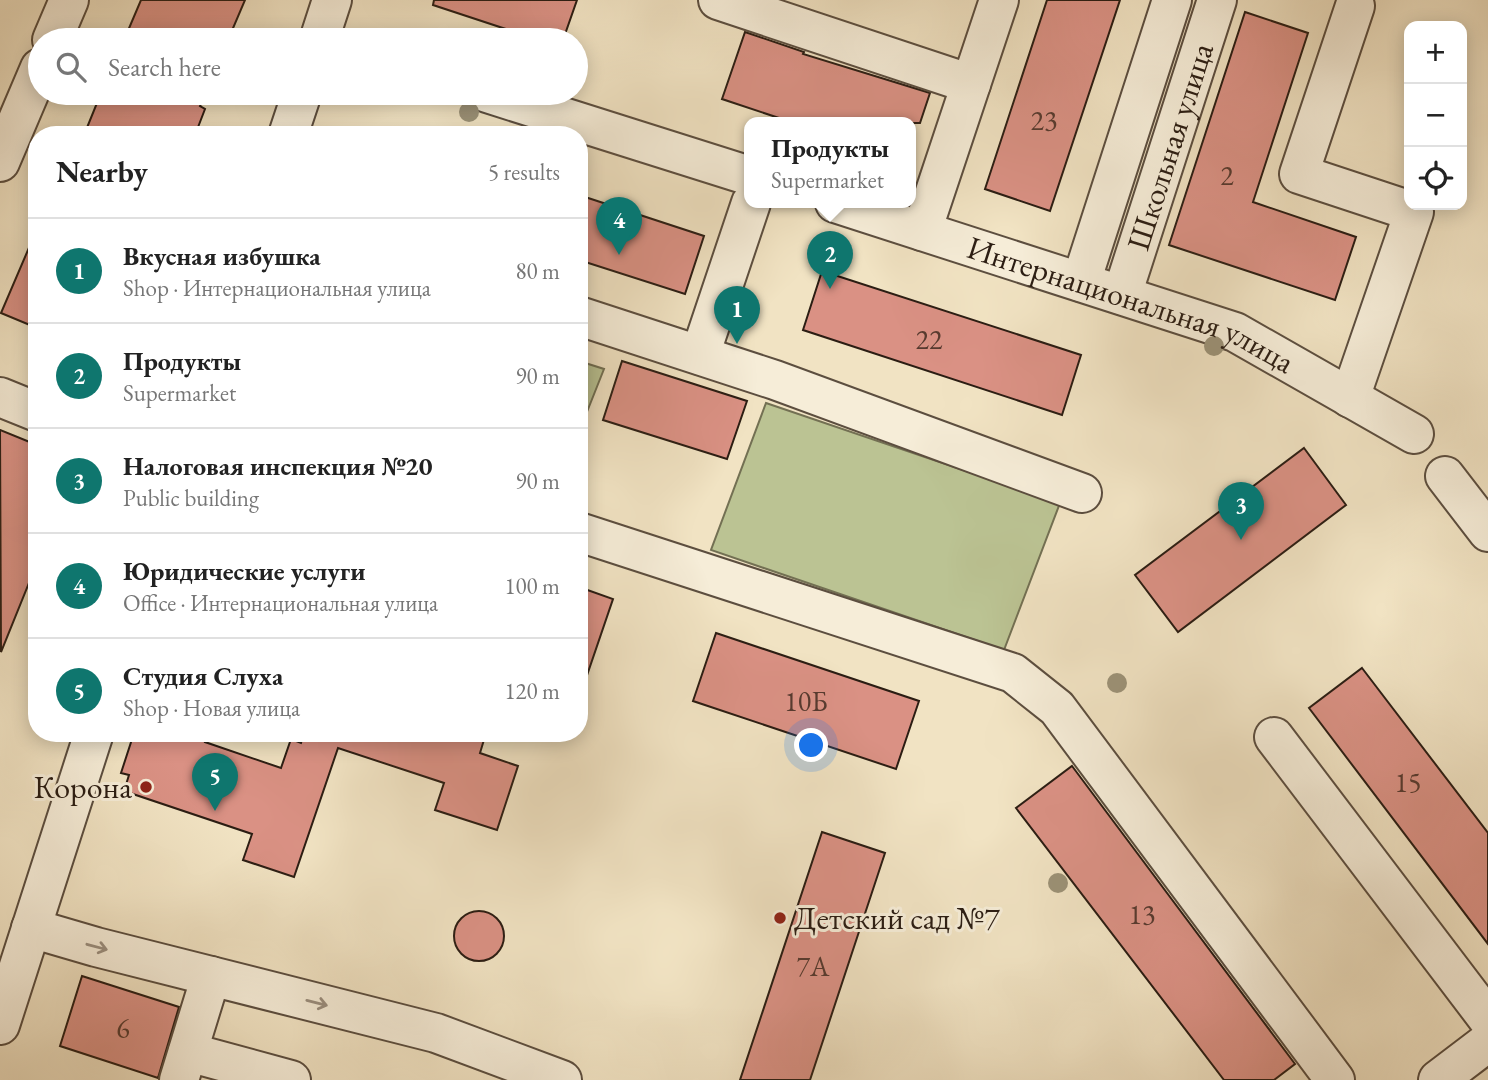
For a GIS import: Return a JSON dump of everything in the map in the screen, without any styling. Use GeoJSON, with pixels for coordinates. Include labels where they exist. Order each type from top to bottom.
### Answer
{"type":"FeatureCollection","features":[{"type":"Feature","properties":{"kind":"street"},"geometry":{"type":"LineString","coordinates":[[57,28],[69,0]]}},
{"type":"Feature","properties":{"kind":"street"},"geometry":{"type":"LineString","coordinates":[[324,28],[332,0]]}},
{"type":"Feature","properties":{"kind":"street"},"geometry":{"type":"LineString","coordinates":[[718,0],[971,84]]}},
{"type":"Feature","properties":{"kind":"street"},"geometry":{"type":"LineString","coordinates":[[922,231],[999,0]]}},
{"type":"Feature","properties":{"kind":"street","name":"Школьная улица"},"geometry":{"type":"LineString","coordinates":[[1082,282],[1172,0]]}},
{"type":"Feature","properties":{"kind":"street","name":"Школьная улица"},"geometry":{"type":"LineString","coordinates":[[1122,295],[1217,0]]}},
{"type":"Feature","properties":{"kind":"street"},"geometry":{"type":"LineString","coordinates":[[1350,398],[1414,212],[1299,174],[1355,5]]}},
{"type":"Feature","properties":{"kind":"street"},"geometry":{"type":"LineString","coordinates":[[0,162],[28,96]]}},
{"type":"Feature","properties":{"kind":"street"},"geometry":{"type":"LineString","coordinates":[[291,126],[298,105]]}},
{"type":"Feature","properties":{"kind":"street"},"geometry":{"type":"LineString","coordinates":[[526,105],[744,174]]}},
{"type":"Feature","properties":{"kind":"street"},"geometry":{"type":"LineString","coordinates":[[700,355],[749,208]]}},
{"type":"Feature","properties":{"kind":"street","name":"Интернациональная улица"},"geometry":{"type":"LineString","coordinates":[[851,208],[1235,332],[1414,434]]}},
{"type":"Feature","properties":{"kind":"street"},"geometry":{"type":"LineString","coordinates":[[588,319],[775,380],[1082,493]]}},
{"type":"Feature","properties":{"kind":"street"},"geometry":{"type":"LineString","coordinates":[[0,397],[28,408]]}},
{"type":"Feature","properties":{"kind":"street"},"geometry":{"type":"LineString","coordinates":[[1446,476],[1488,532]]}},
{"type":"Feature","properties":{"kind":"street"},"geometry":{"type":"LineString","coordinates":[[588,536],[1013,673],[1057,708],[1335,1080]]}},
{"type":"Feature","properties":{"kind":"street"},"geometry":{"type":"LineString","coordinates":[[1274,737],[1488,1019]]}},
{"type":"Feature","properties":{"kind":"street"},"geometry":{"type":"LineString","coordinates":[[0,1025],[6,982],[31,928],[91,742]]}},
{"type":"Feature","properties":{"kind":"street"},"geometry":{"type":"LineString","coordinates":[[31,928],[96,947],[436,1032],[562,1080]]}},
{"type":"Feature","properties":{"kind":"street"},"geometry":{"type":"LineString","coordinates":[[211,976],[183,1066],[291,1080]]}},
{"type":"Feature","properties":{"kind":"street"},"geometry":{"type":"LineString","coordinates":[[1438,1080],[1488,1041]]}},
{"type":"Feature","properties":{"kind":"green space"},"geometry":{"type":"Polygon","coordinates":[[[588,364],[604,369],[588,409],[588,364]]]}},
{"type":"Feature","properties":{"kind":"green space"},"geometry":{"type":"Polygon","coordinates":[[[766,403],[1060,503],[1004,650],[711,550],[766,403]]]}},
{"type":"Feature","properties":{"kind":"building"},"geometry":{"type":"Polygon","coordinates":[[[141,0],[245,0],[233,28],[129,28],[141,0]]]}},
{"type":"Feature","properties":{"kind":"building"},"geometry":{"type":"Polygon","coordinates":[[[434,0],[577,0],[567,28],[503,28],[433,5],[434,0]]]}},
{"type":"Feature","properties":{"kind":"building"},"geometry":{"type":"Polygon","coordinates":[[[1047,0],[1120,0],[1050,211],[985,189],[1047,0]]]}},
{"type":"Feature","properties":{"kind":"building"},"geometry":{"type":"Polygon","coordinates":[[[1245,12],[1308,33],[1253,202],[1356,237],[1335,300],[1169,245],[1245,12]]]}},
{"type":"Feature","properties":{"kind":"building"},"geometry":{"type":"Polygon","coordinates":[[[745,32],[804,52],[803,54],[930,93],[920,123],[916,123],[916,117],[776,117],[722,99],[745,32]]]}},
{"type":"Feature","properties":{"kind":"building"},"geometry":{"type":"Polygon","coordinates":[[[96,105],[200,105],[205,109],[198,126],[88,126],[96,105]]]}},
{"type":"Feature","properties":{"kind":"building"},"geometry":{"type":"Polygon","coordinates":[[[588,198],[704,236],[685,294],[588,263],[588,198]]]}},
{"type":"Feature","properties":{"kind":"building"},"geometry":{"type":"Polygon","coordinates":[[[28,250],[28,324],[1,313],[28,250]]]}},
{"type":"Feature","properties":{"kind":"building"},"geometry":{"type":"Polygon","coordinates":[[[822,271],[1081,355],[1062,415],[803,330],[822,271]]]}},
{"type":"Feature","properties":{"kind":"building"},"geometry":{"type":"Polygon","coordinates":[[[622,361],[747,401],[727,459],[603,420],[622,361]]]}},
{"type":"Feature","properties":{"kind":"building"},"geometry":{"type":"Polygon","coordinates":[[[0,430],[28,441],[28,585],[1,652],[0,430]]]}},
{"type":"Feature","properties":{"kind":"building"},"geometry":{"type":"Polygon","coordinates":[[[1304,448],[1346,505],[1178,632],[1135,575],[1304,448]]]}},
{"type":"Feature","properties":{"kind":"building"},"geometry":{"type":"Polygon","coordinates":[[[588,590],[613,599],[588,672],[588,590]]]}},
{"type":"Feature","properties":{"kind":"building"},"geometry":{"type":"Polygon","coordinates":[[[716,633],[919,701],[896,769],[693,701],[716,633]]]}},
{"type":"Feature","properties":{"kind":"building"},"geometry":{"type":"Polygon","coordinates":[[[1362,668],[1488,833],[1488,944],[1309,708],[1362,668]]]}},
{"type":"Feature","properties":{"kind":"building"},"geometry":{"type":"Polygon","coordinates":[[[131,742],[205,742],[281,768],[290,742],[483,742],[480,753],[518,766],[497,830],[435,810],[444,783],[338,748],[294,877],[243,860],[252,834],[124,791],[129,775],[121,773],[131,742]]]}},
{"type":"Feature","properties":{"kind":"building"},"geometry":{"type":"Polygon","coordinates":[[[1072,766],[1295,1064],[1274,1080],[1224,1080],[1016,808],[1072,766]]]}},
{"type":"Feature","properties":{"kind":"building"},"geometry":{"type":"Polygon","coordinates":[[[822,832],[885,853],[810,1080],[740,1080],[822,832]]]}},
{"type":"Feature","properties":{"kind":"building"},"geometry":{"type":"Polygon","coordinates":[[[479,911],[497,918],[504,936],[497,954],[479,961],[461,954],[454,936],[461,918],[479,911]]]}},
{"type":"Feature","properties":{"kind":"building"},"geometry":{"type":"Polygon","coordinates":[[[82,976],[179,1007],[158,1078],[60,1046],[82,976]]]}},
{"type":"Feature","properties":{"kind":"place","name":"Юридические услуги"},"geometry":{"type":"Point","coordinates":[619,255]}},
{"type":"Feature","properties":{"kind":"place","name":"Продукты"},"geometry":{"type":"Point","coordinates":[830,289]}},
{"type":"Feature","properties":{"kind":"place","name":"Вкусная избушка"},"geometry":{"type":"Point","coordinates":[737,344]}},
{"type":"Feature","properties":{"kind":"place","name":"Налоговая инспекция №20"},"geometry":{"type":"Point","coordinates":[1241,540]}},
{"type":"Feature","properties":{"kind":"place","name":"Корона"},"geometry":{"type":"Point","coordinates":[146,787]}},
{"type":"Feature","properties":{"kind":"place","name":"Студия Слуха"},"geometry":{"type":"Point","coordinates":[215,811]}},
{"type":"Feature","properties":{"kind":"place","name":"Детский сад №7"},"geometry":{"type":"Point","coordinates":[780,918]}}]}
